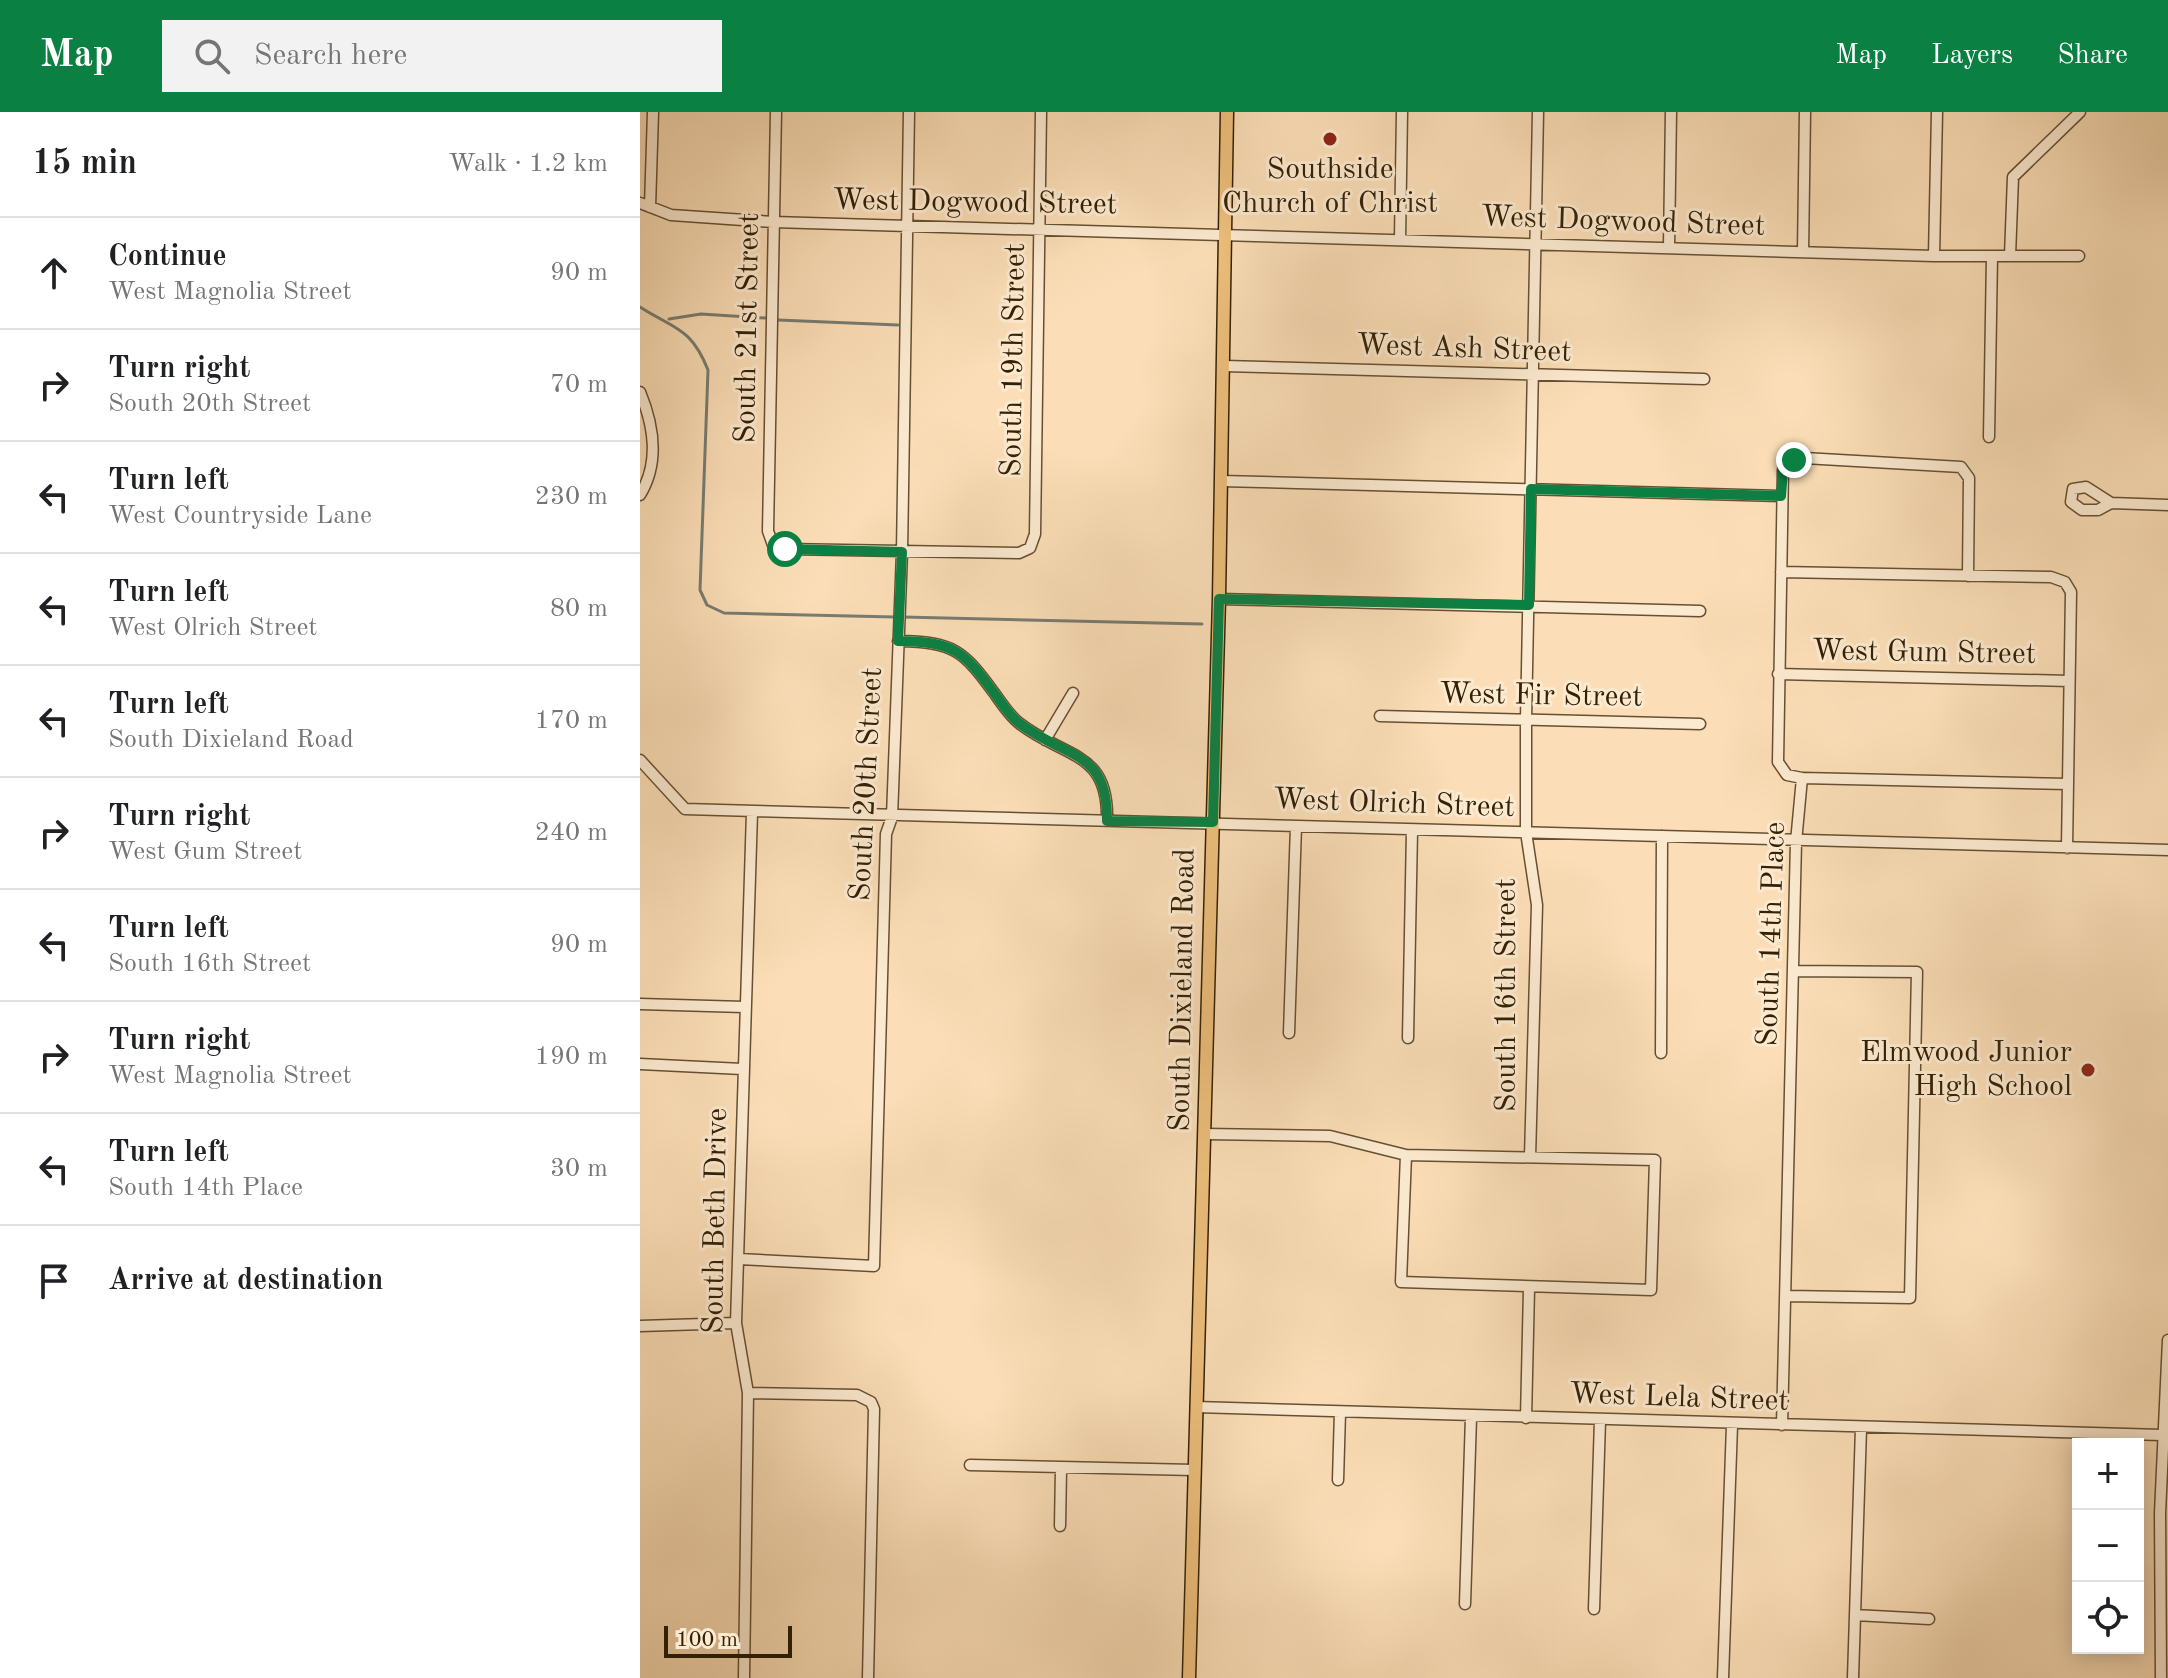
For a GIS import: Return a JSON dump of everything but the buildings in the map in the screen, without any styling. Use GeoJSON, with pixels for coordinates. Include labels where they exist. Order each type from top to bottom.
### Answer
{"type":"FeatureCollection","features":[{"type":"Feature","properties":{"kind":"main road","name":"South Dixieland Road"},"geometry":{"type":"LineString","coordinates":[[1189,1678],[1219,599],[1227,112]]}},
{"type":"Feature","properties":{"kind":"street"},"geometry":{"type":"LineString","coordinates":[[645,205],[653,112]]}},
{"type":"Feature","properties":{"kind":"street","name":"South 21st Street"},"geometry":{"type":"LineString","coordinates":[[776,112],[768,531],[773,545],[785,549],[902,552]]}},
{"type":"Feature","properties":{"kind":"street","name":"South 20th Street"},"geometry":{"type":"LineString","coordinates":[[739,1259],[874,1266],[886,834],[892,817],[902,552],[909,112]]}},
{"type":"Feature","properties":{"kind":"street","name":"South 19th Street"},"geometry":{"type":"LineString","coordinates":[[902,552],[1019,553],[1030,548],[1035,534],[1041,112]]}},
{"type":"Feature","properties":{"kind":"street"},"geometry":{"type":"LineString","coordinates":[[1400,239],[1402,112]]}},
{"type":"Feature","properties":{"kind":"street","name":"South 16th Street"},"geometry":{"type":"LineString","coordinates":[[1530,1157],[1537,905],[1526,832],[1526,720],[1538,112]]}},
{"type":"Feature","properties":{"kind":"street"},"geometry":{"type":"LineString","coordinates":[[1669,247],[1671,112]]}},
{"type":"Feature","properties":{"kind":"street"},"geometry":{"type":"LineString","coordinates":[[1803,252],[1805,112]]}},
{"type":"Feature","properties":{"kind":"street"},"geometry":{"type":"LineString","coordinates":[[1934,256],[1937,112]]}},
{"type":"Feature","properties":{"kind":"street"},"geometry":{"type":"LineString","coordinates":[[2010,256],[2013,177],[2080,112]]}},
{"type":"Feature","properties":{"kind":"street","name":"West Dogwood Street"},"geometry":{"type":"LineString","coordinates":[[645,205],[671,215],[773,222],[1934,256],[2079,256]]}},
{"type":"Feature","properties":{"kind":"street"},"geometry":{"type":"LineString","coordinates":[[1989,437],[1992,256]]}},
{"type":"Feature","properties":{"kind":"street","name":"West Ash Street"},"geometry":{"type":"LineString","coordinates":[[1224,366],[1704,379]]}},
{"type":"Feature","properties":{"kind":"street"},"geometry":{"type":"LineString","coordinates":[[640,392],[651,419],[653,440],[652,465],[640,495]]}},
{"type":"Feature","properties":{"kind":"street"},"geometry":{"type":"LineString","coordinates":[[1968,576],[1967,474],[1961,467],[1951,464],[1804,458],[1791,461],[1783,470],[1781,496],[1778,762],[1787,775],[1802,778],[2068,784]]}},
{"type":"Feature","properties":{"kind":"street"},"geometry":{"type":"LineString","coordinates":[[1221,481],[1781,496]]}},
{"type":"Feature","properties":{"kind":"street"},"geometry":{"type":"LineString","coordinates":[[2111,503],[2168,505]]}},
{"type":"Feature","properties":{"kind":"street"},"geometry":{"type":"LineString","coordinates":[[1781,572],[2051,577],[2065,582],[2071,592],[2067,848]]}},
{"type":"Feature","properties":{"kind":"street"},"geometry":{"type":"LineString","coordinates":[[1219,599],[1700,611]]}},
{"type":"Feature","properties":{"kind":"street"},"geometry":{"type":"LineString","coordinates":[[898,641],[936,642],[962,654],[1018,723],[1089,763],[1101,777],[1108,793],[1107,821]]}},
{"type":"Feature","properties":{"kind":"street","name":"West Gum Street"},"geometry":{"type":"LineString","coordinates":[[1778,674],[2069,681]]}},
{"type":"Feature","properties":{"kind":"street"},"geometry":{"type":"LineString","coordinates":[[1045,740],[1073,693]]}},
{"type":"Feature","properties":{"kind":"street","name":"West Fir Street"},"geometry":{"type":"LineString","coordinates":[[1380,716],[1700,724]]}},
{"type":"Feature","properties":{"kind":"street","name":"West Olrich Street"},"geometry":{"type":"LineString","coordinates":[[640,760],[685,809],[2168,850]]}},
{"type":"Feature","properties":{"kind":"street","name":"South 14th Place"},"geometry":{"type":"LineString","coordinates":[[1782,1425],[1796,842],[1802,778]]}},
{"type":"Feature","properties":{"kind":"street","name":"South Beth Drive"},"geometry":{"type":"LineString","coordinates":[[744,1678],[748,1393],[736,1323],[752,812]]}},
{"type":"Feature","properties":{"kind":"street"},"geometry":{"type":"LineString","coordinates":[[1289,1033],[1296,826]]}},
{"type":"Feature","properties":{"kind":"street"},"geometry":{"type":"LineString","coordinates":[[1408,1038],[1412,830]]}},
{"type":"Feature","properties":{"kind":"street"},"geometry":{"type":"LineString","coordinates":[[1661,1053],[1662,836]]}},
{"type":"Feature","properties":{"kind":"street"},"geometry":{"type":"LineString","coordinates":[[1787,1296],[1910,1298],[1917,972],[1794,971]]}},
{"type":"Feature","properties":{"kind":"street"},"geometry":{"type":"LineString","coordinates":[[640,1004],[744,1007]]}},
{"type":"Feature","properties":{"kind":"street"},"geometry":{"type":"LineString","coordinates":[[640,1064],[742,1069]]}},
{"type":"Feature","properties":{"kind":"street"},"geometry":{"type":"LineString","coordinates":[[1205,1134],[1330,1136],[1406,1155],[1655,1160],[1651,1290],[1529,1289],[1401,1282],[1406,1155]]}},
{"type":"Feature","properties":{"kind":"street"},"geometry":{"type":"LineString","coordinates":[[1526,1418],[1529,1289]]}},
{"type":"Feature","properties":{"kind":"street"},"geometry":{"type":"LineString","coordinates":[[640,1326],[736,1323]]}},
{"type":"Feature","properties":{"kind":"street"},"geometry":{"type":"LineString","coordinates":[[2161,1678],[2161,1435],[2168,1340]]}},
{"type":"Feature","properties":{"kind":"street"},"geometry":{"type":"LineString","coordinates":[[748,1393],[857,1395],[866,1397],[874,1409],[868,1678]]}},
{"type":"Feature","properties":{"kind":"street","name":"West Lela Street"},"geometry":{"type":"LineString","coordinates":[[1196,1407],[1732,1425],[2161,1435]]}},
{"type":"Feature","properties":{"kind":"street"},"geometry":{"type":"LineString","coordinates":[[1338,1480],[1340,1412]]}},
{"type":"Feature","properties":{"kind":"street"},"geometry":{"type":"LineString","coordinates":[[1465,1604],[1471,1417]]}},
{"type":"Feature","properties":{"kind":"street"},"geometry":{"type":"LineString","coordinates":[[1594,1609],[1600,1420]]}},
{"type":"Feature","properties":{"kind":"street"},"geometry":{"type":"LineString","coordinates":[[1723,1678],[1732,1425]]}},
{"type":"Feature","properties":{"kind":"street"},"geometry":{"type":"LineString","coordinates":[[1853,1678],[1861,1428]]}},
{"type":"Feature","properties":{"kind":"street"},"geometry":{"type":"LineString","coordinates":[[970,1465],[1194,1470]]}},
{"type":"Feature","properties":{"kind":"street"},"geometry":{"type":"LineString","coordinates":[[1060,1526],[1061,1469]]}},
{"type":"Feature","properties":{"kind":"street"},"geometry":{"type":"LineString","coordinates":[[1855,1615],[1929,1619]]}},
{"type":"Feature","properties":{"kind":"waterway"},"geometry":{"type":"LineString","coordinates":[[640,307],[688,337],[708,370],[700,590],[707,605],[724,613],[895,617]]}},
{"type":"Feature","properties":{"kind":"waterway"},"geometry":{"type":"LineString","coordinates":[[669,319],[701,314],[765,318]]}},
{"type":"Feature","properties":{"kind":"waterway"},"geometry":{"type":"LineString","coordinates":[[778,320],[898,325]]}},
{"type":"Feature","properties":{"kind":"waterway"},"geometry":{"type":"LineString","coordinates":[[903,617],[1202,624]]}},
{"type":"Feature","properties":{"kind":"place","name":"Southside Church of Christ"},"geometry":{"type":"Point","coordinates":[1330,139]}},
{"type":"Feature","properties":{"kind":"place","name":"Elmwood Junior High School"},"geometry":{"type":"Point","coordinates":[2088,1070]}},
{"type":"Feature","properties":{"kind":"route"},"geometry":{"type":"LineString","coordinates":[[785,549],[902,552],[898,641],[936,642],[962,654],[1018,723],[1089,763],[1101,777],[1108,793],[1107,821],[1213,822],[1219,599],[1529,605],[1531,489],[1781,496],[1783,470],[1794,460]]}}]}
